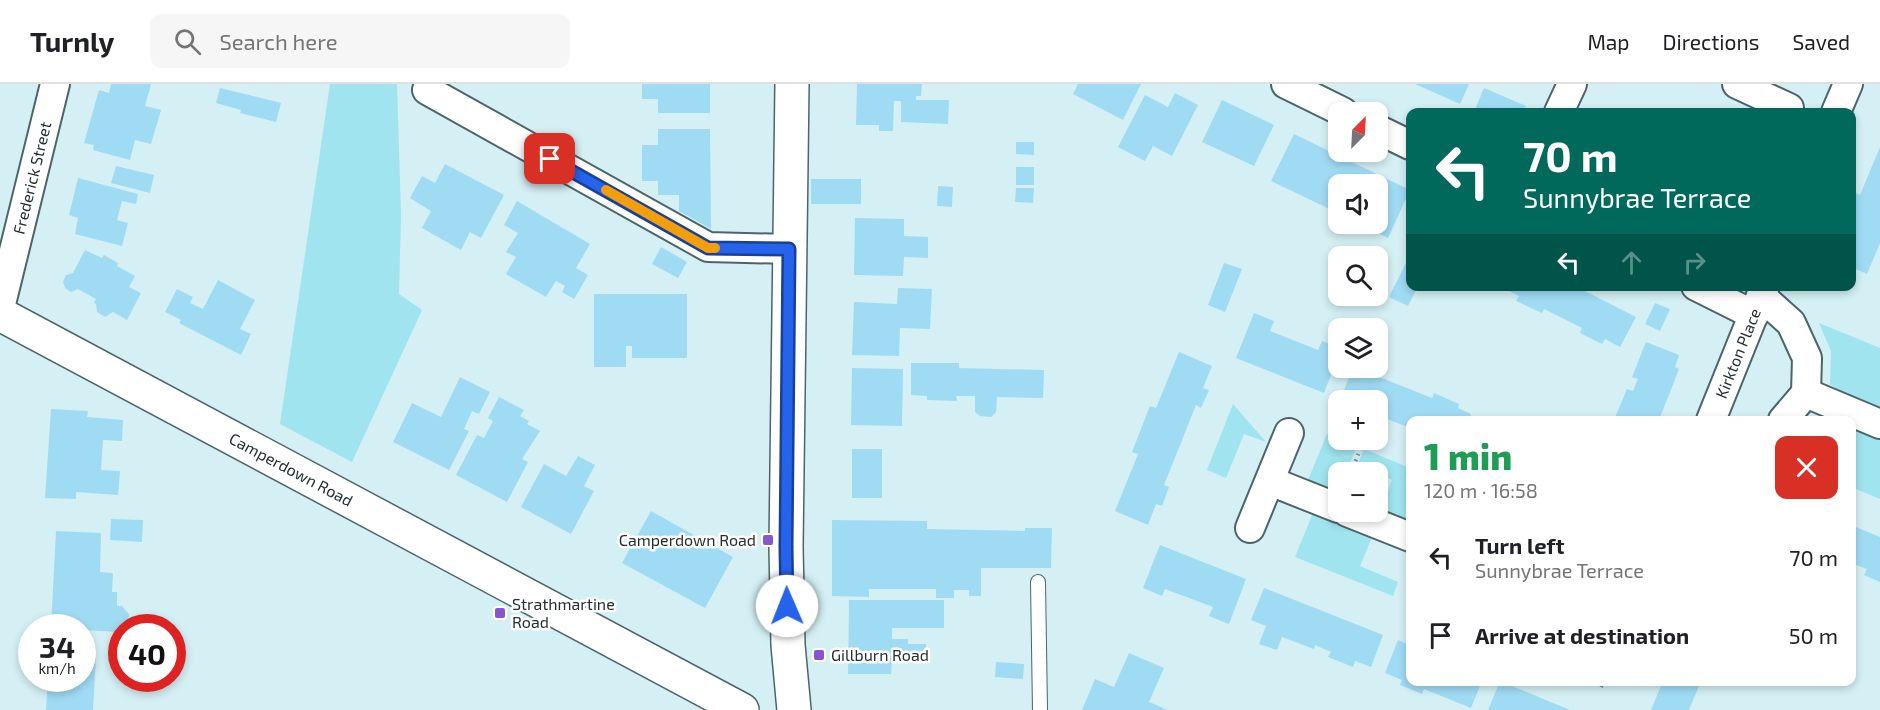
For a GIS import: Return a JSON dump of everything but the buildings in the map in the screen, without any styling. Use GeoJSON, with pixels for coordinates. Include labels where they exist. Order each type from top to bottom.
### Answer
{"type":"FeatureCollection","features":[{"type":"Feature","properties":{"kind":"street","name":"Frederick Street"},"geometry":{"type":"LineString","coordinates":[[0,308],[55,84]]}},
{"type":"Feature","properties":{"kind":"street"},"geometry":{"type":"LineString","coordinates":[[792,84],[786,547],[788,645],[794,710]]}},
{"type":"Feature","properties":{"kind":"street"},"geometry":{"type":"LineString","coordinates":[[1286,84],[1328,105]]}},
{"type":"Feature","properties":{"kind":"street"},"geometry":{"type":"LineString","coordinates":[[1561,108],[1572,84]]}},
{"type":"Feature","properties":{"kind":"street"},"geometry":{"type":"LineString","coordinates":[[1737,84],[1789,108]]}},
{"type":"Feature","properties":{"kind":"street"},"geometry":{"type":"LineString","coordinates":[[1838,108],[1848,84]]}},
{"type":"Feature","properties":{"kind":"street"},"geometry":{"type":"LineString","coordinates":[[427,90],[708,248],[789,249]]}},
{"type":"Feature","properties":{"kind":"street"},"geometry":{"type":"LineString","coordinates":[[1388,135],[1406,144]]}},
{"type":"Feature","properties":{"kind":"street"},"geometry":{"type":"LineString","coordinates":[[1721,291],[1760,299],[1791,323],[1806,358],[1806,393],[1786,416]]}},
{"type":"Feature","properties":{"kind":"street","name":"Kirkton Place"},"geometry":{"type":"LineString","coordinates":[[1713,416],[1760,299]]}},
{"type":"Feature","properties":{"kind":"street","name":"Camperdown Road"},"geometry":{"type":"LineString","coordinates":[[0,314],[742,710]]}},
{"type":"Feature","properties":{"kind":"street"},"geometry":{"type":"LineString","coordinates":[[1806,393],[1880,424]]}},
{"type":"Feature","properties":{"kind":"street"},"geometry":{"type":"LineString","coordinates":[[1251,528],[1289,434]]}},
{"type":"Feature","properties":{"kind":"street"},"geometry":{"type":"LineString","coordinates":[[1270,480],[1328,504]]}},
{"type":"Feature","properties":{"kind":"street"},"geometry":{"type":"LineString","coordinates":[[1372,522],[1406,535]]}},
{"type":"Feature","properties":{"kind":"lane"},"geometry":{"type":"LineString","coordinates":[[1038,582],[1040,710]]}},
{"type":"Feature","properties":{"kind":"shaded area"},"geometry":{"type":"Polygon","coordinates":[[[330,84],[397,84],[401,215],[399,294],[422,310],[352,462],[280,424],[330,84]]]}},
{"type":"Feature","properties":{"kind":"shaded area"},"geometry":{"type":"Polygon","coordinates":[[[1819,323],[1880,348],[1880,408],[1845,394],[1830,384],[1831,351],[1819,323]]]}},
{"type":"Feature","properties":{"kind":"shaded area"},"geometry":{"type":"Polygon","coordinates":[[[1233,404],[1266,442],[1244,434],[1226,478],[1207,470],[1233,404]]]}},
{"type":"Feature","properties":{"kind":"shaded area"},"geometry":{"type":"Polygon","coordinates":[[[1856,427],[1880,437],[1880,499],[1856,489],[1856,427]]]}},
{"type":"Feature","properties":{"kind":"shaded area"},"geometry":{"type":"Polygon","coordinates":[[[1327,434],[1328,450],[1356,450],[1350,462],[1328,462],[1328,488],[1308,480],[1327,434]]]}},
{"type":"Feature","properties":{"kind":"shaded area"},"geometry":{"type":"Polygon","coordinates":[[[1364,450],[1406,466],[1406,519],[1388,512],[1388,491],[1392,480],[1388,478],[1388,462],[1359,462],[1364,450]]]}},
{"type":"Feature","properties":{"kind":"shaded area"},"geometry":{"type":"Polygon","coordinates":[[[1313,513],[1328,519],[1328,522],[1335,522],[1372,537],[1360,566],[1398,582],[1393,596],[1295,557],[1313,513]]]}},
{"type":"Feature","properties":{"kind":"slow traffic"},"geometry":{"type":"LineString","coordinates":[[606,190],[708,248],[715,248]]}},
{"type":"Feature","properties":{"kind":"place","name":"Camperdown Road"},"geometry":{"type":"Point","coordinates":[768,540]}},
{"type":"Feature","properties":{"kind":"place","name":"Strathmartine Road"},"geometry":{"type":"Point","coordinates":[500,613]}},
{"type":"Feature","properties":{"kind":"place","name":"Gillburn Road"},"geometry":{"type":"Point","coordinates":[819,655]}},
{"type":"Feature","properties":{"kind":"route"},"geometry":{"type":"LineString","coordinates":[[550,159],[708,248],[789,249],[787,606]]}}]}
